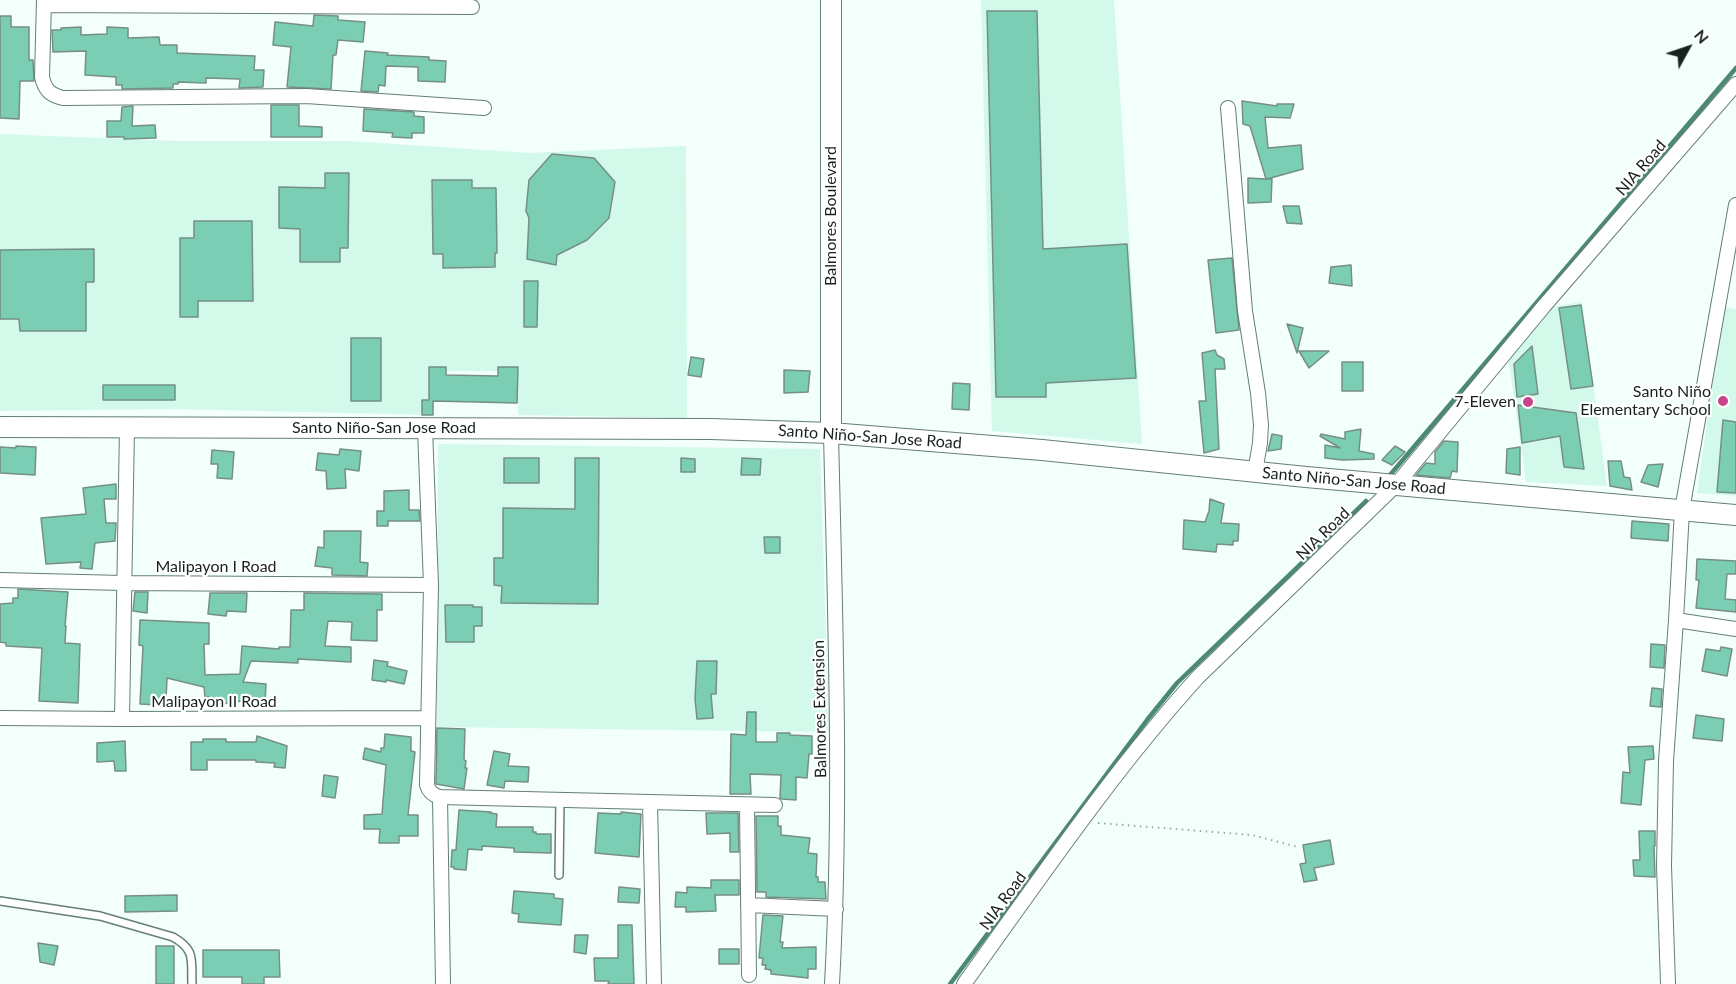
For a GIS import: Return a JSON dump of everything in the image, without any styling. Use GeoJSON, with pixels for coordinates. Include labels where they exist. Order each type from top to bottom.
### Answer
{"type":"FeatureCollection","features":[{"type":"Feature","properties":{"kind":"main road","name":"Balmores Boulevard"},"geometry":{"type":"LineString","coordinates":[[831,0],[831,432]]}},
{"type":"Feature","properties":{"kind":"main road","name":"Santo Niño-San Jose Road"},"geometry":{"type":"LineString","coordinates":[[0,428],[711,429],[831,432],[1736,515]]}},
{"type":"Feature","properties":{"kind":"street"},"geometry":{"type":"LineString","coordinates":[[472,7],[44,2],[42,77],[44,86],[49,92],[63,98],[306,96],[484,108]]}},
{"type":"Feature","properties":{"kind":"street","name":"NIA Road"},"geometry":{"type":"LineString","coordinates":[[964,984],[1084,819],[1168,711],[1198,677],[1396,485],[1544,306],[1736,84]]}},
{"type":"Feature","properties":{"kind":"street"},"geometry":{"type":"LineString","coordinates":[[1228,108],[1245,311],[1261,425],[1255,472]]}},
{"type":"Feature","properties":{"kind":"street"},"geometry":{"type":"LineString","coordinates":[[1668,984],[1664,866],[1665,761],[1682,510],[1736,205]]}},
{"type":"Feature","properties":{"kind":"street"},"geometry":{"type":"LineString","coordinates":[[122,719],[127,428]]}},
{"type":"Feature","properties":{"kind":"street"},"geometry":{"type":"LineString","coordinates":[[425,429],[431,585],[427,785],[433,795],[775,805]]}},
{"type":"Feature","properties":{"kind":"street","name":"Balmores Extension"},"geometry":{"type":"LineString","coordinates":[[831,432],[838,744],[836,909],[832,984]]}},
{"type":"Feature","properties":{"kind":"street","name":"Malipayon I Road"},"geometry":{"type":"LineString","coordinates":[[0,580],[431,585]]}},
{"type":"Feature","properties":{"kind":"street"},"geometry":{"type":"LineString","coordinates":[[1676,620],[1736,629]]}},
{"type":"Feature","properties":{"kind":"street","name":"Malipayon II Road"},"geometry":{"type":"LineString","coordinates":[[0,718],[428,717]]}},
{"type":"Feature","properties":{"kind":"street"},"geometry":{"type":"LineString","coordinates":[[440,797],[443,984]]}},
{"type":"Feature","properties":{"kind":"street"},"geometry":{"type":"LineString","coordinates":[[650,802],[654,984]]}},
{"type":"Feature","properties":{"kind":"street"},"geometry":{"type":"LineString","coordinates":[[747,805],[749,975]]}},
{"type":"Feature","properties":{"kind":"street"},"geometry":{"type":"LineString","coordinates":[[748,905],[836,909]]}},
{"type":"Feature","properties":{"kind":"lane"},"geometry":{"type":"LineString","coordinates":[[559,875],[560,800]]}},
{"type":"Feature","properties":{"kind":"lane"},"geometry":{"type":"LineString","coordinates":[[0,901],[100,916],[172,936],[190,951],[192,984]]}},
{"type":"Feature","properties":{"kind":"path"},"geometry":{"type":"LineString","coordinates":[[1084,819],[1102,824],[1252,835],[1298,847]]}},
{"type":"Feature","properties":{"kind":"shaded area"},"geometry":{"type":"Polygon","coordinates":[[[981,0],[1114,0],[1142,444],[992,431],[981,0]]]}},
{"type":"Feature","properties":{"kind":"shaded area"},"geometry":{"type":"Polygon","coordinates":[[[0,134],[175,141],[349,141],[529,153],[686,146],[687,418],[518,415],[518,371],[430,371],[431,415],[177,409],[0,411],[0,134]]]}},
{"type":"Feature","properties":{"kind":"shaded area"},"geometry":{"type":"Polygon","coordinates":[[[1582,302],[1607,486],[1526,482],[1508,356],[1549,307],[1582,302]]]}},
{"type":"Feature","properties":{"kind":"shaded area","name":"Santo Niño Elementary School"},"geometry":{"type":"Polygon","coordinates":[[[1723,307],[1736,309],[1736,496],[1697,493],[1723,307]]]}},
{"type":"Feature","properties":{"kind":"shaded area"},"geometry":{"type":"Polygon","coordinates":[[[438,444],[820,449],[829,732],[437,727],[438,444]]]}},
{"type":"Feature","properties":{"kind":"building"},"geometry":{"type":"Polygon","coordinates":[[[987,11],[1037,11],[1043,249],[1127,244],[1136,378],[1046,383],[1046,397],[996,397],[987,11]]]}},
{"type":"Feature","properties":{"kind":"building"},"geometry":{"type":"Polygon","coordinates":[[[314,15],[338,16],[338,20],[365,22],[363,42],[338,40],[336,55],[333,55],[331,89],[287,87],[291,47],[273,45],[275,22],[313,26],[314,15]]]}},
{"type":"Feature","properties":{"kind":"building"},"geometry":{"type":"Polygon","coordinates":[[[0,16],[11,16],[11,27],[29,27],[29,60],[33,60],[34,81],[20,81],[19,119],[0,118],[0,16]]]}},
{"type":"Feature","properties":{"kind":"building"},"geometry":{"type":"Polygon","coordinates":[[[81,27],[81,35],[107,34],[107,27],[128,28],[128,38],[159,37],[160,45],[177,45],[177,53],[255,56],[254,70],[264,70],[263,87],[239,88],[240,79],[206,78],[206,83],[178,82],[178,84],[173,84],[173,88],[122,89],[122,85],[116,85],[116,77],[85,75],[86,51],[53,52],[52,30],[81,27]]]}},
{"type":"Feature","properties":{"kind":"building"},"geometry":{"type":"Polygon","coordinates":[[[365,51],[388,53],[387,55],[429,57],[429,60],[446,61],[445,82],[418,81],[418,67],[386,66],[385,86],[379,85],[378,92],[361,91],[365,51]]]}},
{"type":"Feature","properties":{"kind":"building"},"geometry":{"type":"Polygon","coordinates":[[[1242,101],[1277,106],[1277,104],[1294,104],[1290,118],[1265,117],[1268,148],[1301,145],[1303,169],[1267,179],[1272,179],[1271,202],[1248,203],[1248,178],[1266,179],[1250,126],[1243,124],[1242,101]]]}},
{"type":"Feature","properties":{"kind":"building"},"geometry":{"type":"Polygon","coordinates":[[[271,105],[299,105],[299,126],[322,127],[322,137],[271,137],[271,105]]]}},
{"type":"Feature","properties":{"kind":"building"},"geometry":{"type":"Polygon","coordinates":[[[133,106],[132,126],[155,125],[156,138],[107,137],[107,121],[121,121],[122,107],[133,106]]]}},
{"type":"Feature","properties":{"kind":"building"},"geometry":{"type":"Polygon","coordinates":[[[364,109],[414,112],[414,116],[424,117],[424,133],[412,133],[412,138],[392,137],[393,133],[363,131],[364,109]]]}},
{"type":"Feature","properties":{"kind":"building"},"geometry":{"type":"Polygon","coordinates":[[[552,154],[594,158],[615,182],[609,218],[587,240],[557,255],[556,265],[527,259],[529,218],[526,211],[529,180],[552,154]]]}},
{"type":"Feature","properties":{"kind":"building"},"geometry":{"type":"Polygon","coordinates":[[[325,173],[349,173],[348,248],[340,248],[340,262],[300,262],[300,229],[279,228],[279,187],[325,188],[325,173]]]}},
{"type":"Feature","properties":{"kind":"building"},"geometry":{"type":"Polygon","coordinates":[[[432,180],[472,180],[472,188],[496,188],[497,253],[495,253],[495,267],[443,268],[443,254],[433,254],[432,180]]]}},
{"type":"Feature","properties":{"kind":"building"},"geometry":{"type":"Polygon","coordinates":[[[1283,206],[1299,206],[1302,224],[1287,223],[1283,206]]]}},
{"type":"Feature","properties":{"kind":"building"},"geometry":{"type":"Polygon","coordinates":[[[194,221],[252,221],[253,301],[198,301],[198,317],[180,317],[180,238],[194,238],[194,221]]]}},
{"type":"Feature","properties":{"kind":"building"},"geometry":{"type":"Polygon","coordinates":[[[94,249],[94,282],[86,282],[86,331],[20,331],[19,319],[0,319],[0,250],[94,249]]]}},
{"type":"Feature","properties":{"kind":"building"},"geometry":{"type":"Polygon","coordinates":[[[1232,258],[1239,330],[1216,333],[1208,260],[1232,258]]]}},
{"type":"Feature","properties":{"kind":"building"},"geometry":{"type":"Polygon","coordinates":[[[1351,265],[1352,286],[1329,283],[1331,267],[1351,265]]]}},
{"type":"Feature","properties":{"kind":"building"},"geometry":{"type":"Polygon","coordinates":[[[524,281],[538,281],[537,327],[524,327],[524,281]]]}},
{"type":"Feature","properties":{"kind":"building"},"geometry":{"type":"Polygon","coordinates":[[[1581,305],[1593,386],[1571,389],[1559,308],[1581,305]]]}},
{"type":"Feature","properties":{"kind":"building"},"geometry":{"type":"Polygon","coordinates":[[[1287,324],[1303,328],[1297,353],[1287,324]]]}},
{"type":"Feature","properties":{"kind":"building"},"geometry":{"type":"Polygon","coordinates":[[[351,338],[381,338],[381,401],[351,401],[351,338]]]}},
{"type":"Feature","properties":{"kind":"building"},"geometry":{"type":"Polygon","coordinates":[[[1532,346],[1538,394],[1517,397],[1514,364],[1532,346]]]}},
{"type":"Feature","properties":{"kind":"building"},"geometry":{"type":"Polygon","coordinates":[[[1215,350],[1217,355],[1224,359],[1225,369],[1215,369],[1219,449],[1204,453],[1199,401],[1206,401],[1202,353],[1215,350]]]}},
{"type":"Feature","properties":{"kind":"building"},"geometry":{"type":"Polygon","coordinates":[[[1299,351],[1329,351],[1309,368],[1299,351]]]}},
{"type":"Feature","properties":{"kind":"building"},"geometry":{"type":"Polygon","coordinates":[[[691,357],[704,359],[701,377],[688,375],[691,357]]]}},
{"type":"Feature","properties":{"kind":"building"},"geometry":{"type":"Polygon","coordinates":[[[1342,362],[1363,362],[1363,391],[1342,391],[1342,362]]]}},
{"type":"Feature","properties":{"kind":"building"},"geometry":{"type":"Polygon","coordinates":[[[429,367],[446,367],[446,375],[498,376],[498,367],[518,367],[517,403],[433,401],[433,415],[422,415],[422,400],[429,400],[429,367]]]}},
{"type":"Feature","properties":{"kind":"building"},"geometry":{"type":"Polygon","coordinates":[[[784,370],[810,371],[808,392],[784,393],[784,370]]]}},
{"type":"Feature","properties":{"kind":"building"},"geometry":{"type":"Polygon","coordinates":[[[953,383],[970,384],[969,410],[952,409],[953,383]]]}},
{"type":"Feature","properties":{"kind":"building"},"geometry":{"type":"Polygon","coordinates":[[[103,385],[175,385],[175,400],[103,400],[103,385]]]}},
{"type":"Feature","properties":{"kind":"building"},"geometry":{"type":"Polygon","coordinates":[[[1518,405],[1576,413],[1584,469],[1564,467],[1560,436],[1522,443],[1518,405]]]}},
{"type":"Feature","properties":{"kind":"building"},"geometry":{"type":"Polygon","coordinates":[[[1723,420],[1736,422],[1736,493],[1717,492],[1723,420]]]}},
{"type":"Feature","properties":{"kind":"building"},"geometry":{"type":"Polygon","coordinates":[[[1361,429],[1359,451],[1374,454],[1374,459],[1325,458],[1325,445],[1340,448],[1320,436],[1321,434],[1345,439],[1345,432],[1361,429]]]}},
{"type":"Feature","properties":{"kind":"building"},"geometry":{"type":"Polygon","coordinates":[[[1272,434],[1282,436],[1281,449],[1268,451],[1272,434]]]}},
{"type":"Feature","properties":{"kind":"building"},"geometry":{"type":"Polygon","coordinates":[[[1444,441],[1458,442],[1457,472],[1452,471],[1450,478],[1416,475],[1426,463],[1435,464],[1435,452],[1444,441]]]}},
{"type":"Feature","properties":{"kind":"building"},"geometry":{"type":"Polygon","coordinates":[[[16,446],[36,447],[35,475],[0,473],[0,447],[16,448],[16,446]]]}},
{"type":"Feature","properties":{"kind":"building"},"geometry":{"type":"Polygon","coordinates":[[[1395,446],[1405,452],[1392,465],[1382,460],[1395,446]]]}},
{"type":"Feature","properties":{"kind":"building"},"geometry":{"type":"Polygon","coordinates":[[[1520,447],[1520,475],[1506,473],[1507,449],[1520,447]]]}},
{"type":"Feature","properties":{"kind":"building"},"geometry":{"type":"Polygon","coordinates":[[[340,449],[361,451],[359,471],[345,469],[346,488],[327,489],[326,471],[316,470],[318,453],[339,455],[340,449]]]}},
{"type":"Feature","properties":{"kind":"building"},"geometry":{"type":"Polygon","coordinates":[[[212,450],[234,452],[232,479],[217,478],[218,464],[211,464],[212,450]]]}},
{"type":"Feature","properties":{"kind":"building"},"geometry":{"type":"Polygon","coordinates":[[[504,458],[539,458],[539,483],[504,483],[504,458]]]}},
{"type":"Feature","properties":{"kind":"building"},"geometry":{"type":"Polygon","coordinates":[[[575,458],[599,458],[598,604],[501,603],[502,586],[494,585],[494,558],[503,558],[503,508],[575,509],[575,458]]]}},
{"type":"Feature","properties":{"kind":"building"},"geometry":{"type":"Polygon","coordinates":[[[681,458],[695,459],[695,472],[681,472],[681,458]]]}},
{"type":"Feature","properties":{"kind":"building"},"geometry":{"type":"Polygon","coordinates":[[[742,458],[761,459],[760,475],[741,475],[742,458]]]}},
{"type":"Feature","properties":{"kind":"building"},"geometry":{"type":"Polygon","coordinates":[[[1608,461],[1621,461],[1624,477],[1630,478],[1632,490],[1610,486],[1608,461]]]}},
{"type":"Feature","properties":{"kind":"building"},"geometry":{"type":"Polygon","coordinates":[[[1663,464],[1658,487],[1641,482],[1648,465],[1663,464]]]}},
{"type":"Feature","properties":{"kind":"building"},"geometry":{"type":"Polygon","coordinates":[[[116,484],[116,499],[104,499],[106,523],[116,523],[115,541],[95,543],[92,569],[80,568],[81,562],[46,564],[41,518],[86,514],[83,488],[116,484]]]}},
{"type":"Feature","properties":{"kind":"building"},"geometry":{"type":"Polygon","coordinates":[[[409,490],[409,510],[419,510],[420,521],[388,521],[388,526],[377,526],[377,511],[384,511],[384,491],[409,490]]]}},
{"type":"Feature","properties":{"kind":"building"},"geometry":{"type":"Polygon","coordinates":[[[1210,499],[1224,504],[1221,523],[1239,524],[1238,541],[1233,541],[1233,545],[1217,544],[1216,552],[1183,549],[1184,520],[1205,522],[1210,499]]]}},
{"type":"Feature","properties":{"kind":"building"},"geometry":{"type":"Polygon","coordinates":[[[1632,521],[1669,524],[1668,541],[1631,538],[1632,521]]]}},
{"type":"Feature","properties":{"kind":"building"},"geometry":{"type":"Polygon","coordinates":[[[324,531],[361,531],[360,562],[368,563],[367,576],[332,575],[332,568],[315,566],[318,547],[324,548],[324,531]]]}},
{"type":"Feature","properties":{"kind":"building"},"geometry":{"type":"Polygon","coordinates":[[[764,537],[780,537],[780,553],[765,553],[764,537]]]}},
{"type":"Feature","properties":{"kind":"building"},"geometry":{"type":"Polygon","coordinates":[[[1697,559],[1736,561],[1736,574],[1727,574],[1725,599],[1736,600],[1736,612],[1696,608],[1699,580],[1696,580],[1697,559]]]}},
{"type":"Feature","properties":{"kind":"building"},"geometry":{"type":"Polygon","coordinates":[[[18,589],[68,592],[65,643],[80,644],[78,703],[39,701],[42,648],[6,646],[6,643],[0,642],[0,604],[13,603],[13,598],[18,598],[18,589]]]}},
{"type":"Feature","properties":{"kind":"building"},"geometry":{"type":"Polygon","coordinates":[[[135,592],[148,592],[147,613],[133,611],[135,592]]]}},
{"type":"Feature","properties":{"kind":"building"},"geometry":{"type":"Polygon","coordinates":[[[210,593],[247,593],[246,612],[227,611],[226,616],[208,614],[210,593]]]}},
{"type":"Feature","properties":{"kind":"building"},"geometry":{"type":"Polygon","coordinates":[[[304,593],[382,594],[382,610],[377,610],[377,641],[351,640],[352,622],[328,621],[325,646],[351,647],[351,662],[298,659],[298,663],[251,661],[243,682],[266,684],[265,703],[234,701],[234,703],[209,704],[209,697],[205,697],[204,687],[167,678],[166,700],[160,700],[159,705],[140,704],[143,646],[139,645],[140,620],[209,623],[209,644],[204,644],[205,675],[240,674],[242,646],[279,649],[279,647],[290,647],[291,610],[304,610],[304,593]]]}},
{"type":"Feature","properties":{"kind":"building"},"geometry":{"type":"Polygon","coordinates":[[[445,605],[482,607],[482,626],[474,626],[474,642],[446,642],[445,605]]]}},
{"type":"Feature","properties":{"kind":"building"},"geometry":{"type":"Polygon","coordinates":[[[1651,644],[1665,645],[1664,668],[1650,667],[1651,644]]]}},
{"type":"Feature","properties":{"kind":"building"},"geometry":{"type":"Polygon","coordinates":[[[1721,647],[1732,649],[1727,676],[1702,671],[1706,649],[1720,651],[1721,647]]]}},
{"type":"Feature","properties":{"kind":"building"},"geometry":{"type":"Polygon","coordinates":[[[374,660],[388,662],[387,666],[407,671],[404,684],[372,680],[374,660]]]}},
{"type":"Feature","properties":{"kind":"building"},"geometry":{"type":"Polygon","coordinates":[[[697,661],[717,661],[716,694],[711,694],[713,718],[697,719],[695,699],[697,661]]]}},
{"type":"Feature","properties":{"kind":"building"},"geometry":{"type":"Polygon","coordinates":[[[1652,688],[1662,689],[1661,707],[1650,706],[1652,688]]]}},
{"type":"Feature","properties":{"kind":"building"},"geometry":{"type":"Polygon","coordinates":[[[747,712],[756,712],[756,742],[777,742],[777,733],[812,736],[812,754],[809,754],[807,778],[796,777],[796,800],[780,798],[781,775],[750,774],[751,794],[730,794],[731,734],[746,735],[747,712]]]}},
{"type":"Feature","properties":{"kind":"building"},"geometry":{"type":"Polygon","coordinates":[[[1696,715],[1724,719],[1722,741],[1693,738],[1696,715]]]}},
{"type":"Feature","properties":{"kind":"building"},"geometry":{"type":"Polygon","coordinates":[[[437,728],[465,729],[464,760],[466,761],[465,768],[467,768],[464,789],[436,784],[437,728]]]}},
{"type":"Feature","properties":{"kind":"building"},"geometry":{"type":"Polygon","coordinates":[[[385,734],[411,737],[411,751],[415,752],[408,815],[418,815],[418,836],[399,836],[399,843],[379,843],[380,829],[364,829],[364,815],[382,814],[386,765],[363,759],[365,748],[381,752],[381,748],[384,748],[385,734]]]}},
{"type":"Feature","properties":{"kind":"building"},"geometry":{"type":"Polygon","coordinates":[[[257,736],[287,746],[285,768],[274,767],[275,763],[256,762],[256,760],[207,760],[207,770],[191,770],[191,742],[203,742],[203,739],[226,739],[226,742],[256,742],[257,736]]]}},
{"type":"Feature","properties":{"kind":"building"},"geometry":{"type":"Polygon","coordinates":[[[125,741],[126,771],[115,771],[114,761],[97,762],[97,743],[125,741]]]}},
{"type":"Feature","properties":{"kind":"building"},"geometry":{"type":"Polygon","coordinates":[[[1653,746],[1654,759],[1645,760],[1641,805],[1621,803],[1623,772],[1630,773],[1628,747],[1653,746]]]}},
{"type":"Feature","properties":{"kind":"building"},"geometry":{"type":"Polygon","coordinates":[[[494,751],[510,754],[508,766],[529,767],[528,782],[505,781],[504,788],[487,785],[494,751]]]}},
{"type":"Feature","properties":{"kind":"building"},"geometry":{"type":"Polygon","coordinates":[[[324,775],[338,777],[335,798],[322,796],[324,775]]]}},
{"type":"Feature","properties":{"kind":"building"},"geometry":{"type":"Polygon","coordinates":[[[459,810],[497,814],[496,827],[533,827],[533,832],[536,834],[551,834],[551,853],[514,852],[514,848],[482,846],[482,850],[468,849],[466,870],[454,869],[451,867],[452,850],[456,850],[459,810]]]}},
{"type":"Feature","properties":{"kind":"building"},"geometry":{"type":"Polygon","coordinates":[[[621,812],[641,814],[639,857],[595,853],[598,813],[621,814],[621,812]]]}},
{"type":"Feature","properties":{"kind":"building"},"geometry":{"type":"Polygon","coordinates":[[[706,813],[738,813],[739,852],[730,852],[730,833],[707,834],[706,813]]]}},
{"type":"Feature","properties":{"kind":"building"},"geometry":{"type":"Polygon","coordinates":[[[756,816],[778,816],[781,835],[810,838],[808,853],[817,854],[816,877],[818,877],[818,882],[825,882],[826,899],[766,897],[766,892],[757,892],[756,816]]]}},
{"type":"Feature","properties":{"kind":"building"},"geometry":{"type":"Polygon","coordinates":[[[1639,831],[1655,831],[1655,877],[1634,876],[1633,860],[1640,860],[1639,831]]]}},
{"type":"Feature","properties":{"kind":"building"},"geometry":{"type":"Polygon","coordinates":[[[1330,840],[1334,864],[1314,868],[1317,880],[1304,882],[1300,864],[1306,863],[1303,845],[1330,840]]]}},
{"type":"Feature","properties":{"kind":"building"},"geometry":{"type":"Polygon","coordinates":[[[711,880],[739,880],[739,895],[715,895],[716,911],[686,912],[686,907],[675,907],[676,892],[687,893],[687,887],[711,888],[711,880]]]}},
{"type":"Feature","properties":{"kind":"building"},"geometry":{"type":"Polygon","coordinates":[[[619,887],[640,889],[639,903],[618,902],[619,887]]]}},
{"type":"Feature","properties":{"kind":"building"},"geometry":{"type":"Polygon","coordinates":[[[514,891],[554,894],[554,898],[563,899],[561,925],[518,922],[519,914],[512,913],[514,891]]]}},
{"type":"Feature","properties":{"kind":"building"},"geometry":{"type":"Polygon","coordinates":[[[177,895],[177,911],[125,912],[125,896],[177,895]]]}},
{"type":"Feature","properties":{"kind":"building"},"geometry":{"type":"Polygon","coordinates":[[[763,915],[783,916],[780,942],[783,942],[782,948],[816,947],[816,969],[808,969],[808,978],[771,974],[771,970],[765,969],[766,965],[762,965],[763,958],[759,958],[763,915]]]}},
{"type":"Feature","properties":{"kind":"building"},"geometry":{"type":"Polygon","coordinates":[[[618,925],[632,925],[634,984],[608,984],[609,981],[595,981],[594,958],[618,958],[618,925]]]}},
{"type":"Feature","properties":{"kind":"building"},"geometry":{"type":"Polygon","coordinates":[[[575,935],[588,935],[586,954],[574,952],[575,935]]]}},
{"type":"Feature","properties":{"kind":"building"},"geometry":{"type":"Polygon","coordinates":[[[38,943],[58,946],[54,965],[40,962],[38,943]]]}},
{"type":"Feature","properties":{"kind":"building"},"geometry":{"type":"Polygon","coordinates":[[[156,946],[174,946],[174,984],[156,984],[156,946]]]}},
{"type":"Feature","properties":{"kind":"building"},"geometry":{"type":"Polygon","coordinates":[[[719,949],[739,949],[739,964],[719,964],[719,949]]]}},
{"type":"Feature","properties":{"kind":"building"},"geometry":{"type":"Polygon","coordinates":[[[203,950],[279,950],[280,977],[264,977],[264,984],[242,984],[242,977],[203,977],[203,950]]]}},
{"type":"Feature","properties":{"kind":"waterway"},"geometry":{"type":"LineString","coordinates":[[1390,475],[1736,68]]}},
{"type":"Feature","properties":{"kind":"waterway"},"geometry":{"type":"LineString","coordinates":[[950,984],[1177,683],[1366,501]]}},
{"type":"Feature","properties":{"kind":"place","name":"Santo Niño Elementary School"},"geometry":{"type":"Point","coordinates":[1723,401]}},
{"type":"Feature","properties":{"kind":"place","name":"7-Eleven"},"geometry":{"type":"Point","coordinates":[1528,402]}}]}
